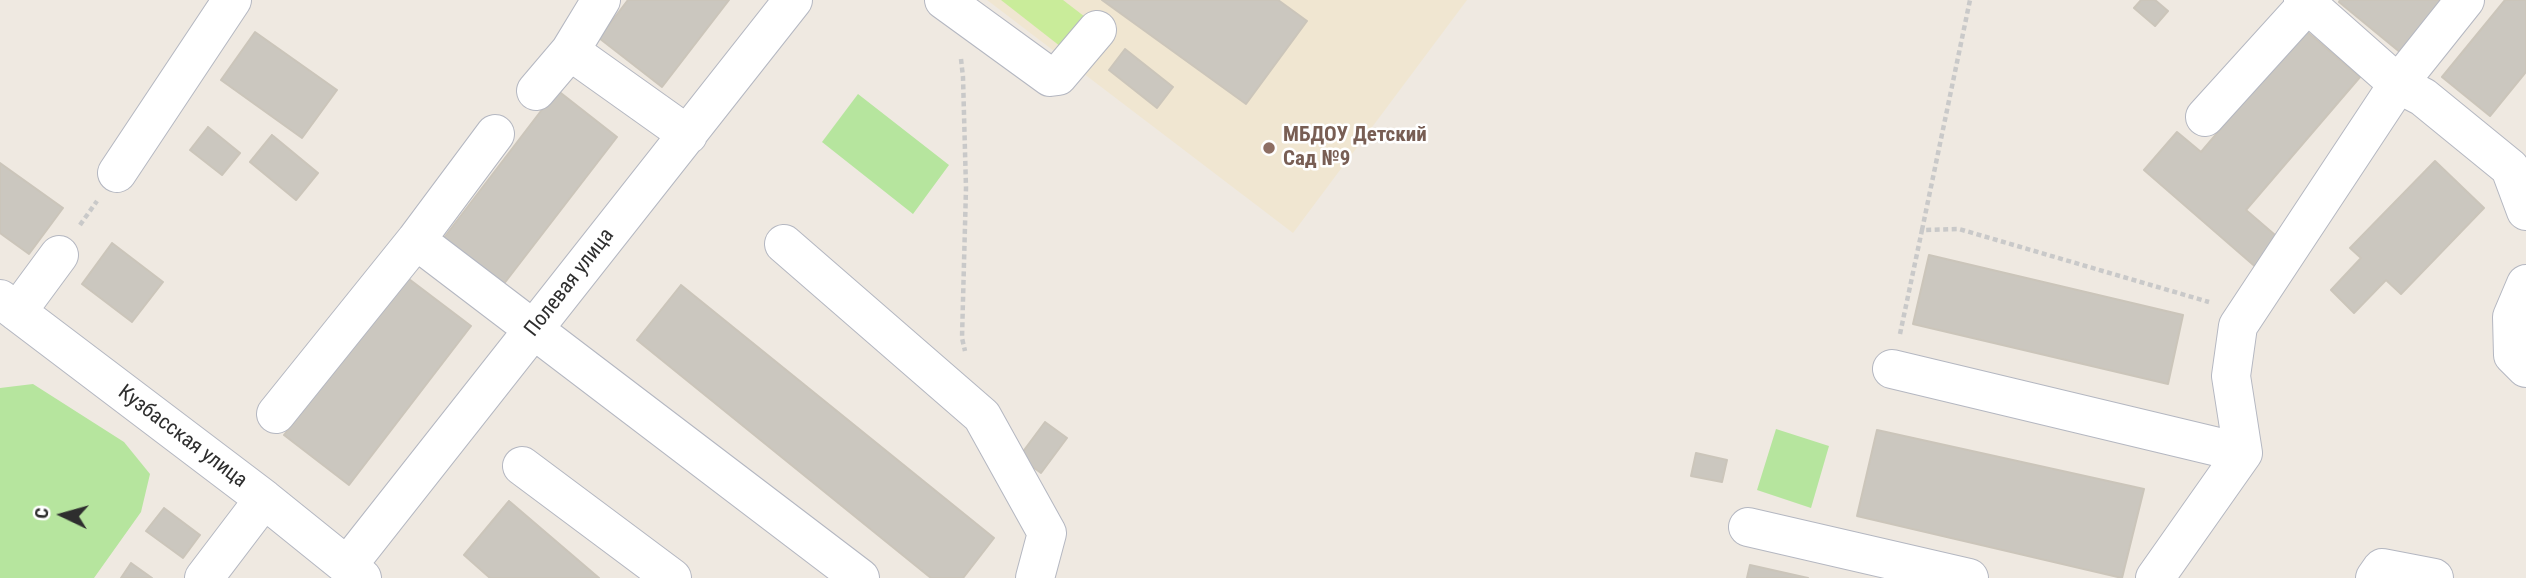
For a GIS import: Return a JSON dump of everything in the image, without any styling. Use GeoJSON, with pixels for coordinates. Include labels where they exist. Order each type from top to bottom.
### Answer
{"type":"FeatureCollection","features":[{"type":"Feature","properties":{"kind":"street"},"geometry":{"type":"LineString","coordinates":[[117,173],[232,0]]}},
{"type":"Feature","properties":{"kind":"street"},"geometry":{"type":"LineString","coordinates":[[536,91],[570,51],[601,0]]}},
{"type":"Feature","properties":{"kind":"street","name":"Полевая улица"},"geometry":{"type":"LineString","coordinates":[[354,572],[535,329],[793,0]]}},
{"type":"Feature","properties":{"kind":"street"},"geometry":{"type":"LineString","coordinates":[[2155,578],[2243,453],[2231,376],[2238,326],[2398,84],[2465,0]]}},
{"type":"Feature","properties":{"kind":"street"},"geometry":{"type":"LineString","coordinates":[[2205,117],[2307,1],[2398,84],[2423,97],[2518,160],[2526,211]]}},
{"type":"Feature","properties":{"kind":"street"},"geometry":{"type":"LineString","coordinates":[[948,3],[1050,77],[1058,76],[1097,30]]}},
{"type":"Feature","properties":{"kind":"street"},"geometry":{"type":"LineString","coordinates":[[570,51],[688,135]]}},
{"type":"Feature","properties":{"kind":"street"},"geometry":{"type":"LineString","coordinates":[[276,414],[416,240],[495,134]]}},
{"type":"Feature","properties":{"kind":"street"},"geometry":{"type":"LineString","coordinates":[[416,240],[860,578]]}},
{"type":"Feature","properties":{"kind":"street"},"geometry":{"type":"LineString","coordinates":[[784,243],[982,416],[1047,533],[1035,578]]}},
{"type":"Feature","properties":{"kind":"street"},"geometry":{"type":"LineString","coordinates":[[8,305],[59,255]]}},
{"type":"Feature","properties":{"kind":"street"},"geometry":{"type":"LineString","coordinates":[[2526,285],[2512,317],[2513,355],[2526,368]]}},
{"type":"Feature","properties":{"kind":"street","name":"Кузбасская улица"},"geometry":{"type":"LineString","coordinates":[[8,305],[264,499],[354,572]]}},
{"type":"Feature","properties":{"kind":"street"},"geometry":{"type":"LineString","coordinates":[[1892,369],[2243,453]]}},
{"type":"Feature","properties":{"kind":"street"},"geometry":{"type":"LineString","coordinates":[[522,466],[672,578]]}},
{"type":"Feature","properties":{"kind":"street"},"geometry":{"type":"LineString","coordinates":[[204,578],[264,499]]}},
{"type":"Feature","properties":{"kind":"street"},"geometry":{"type":"LineString","coordinates":[[1748,527],[1969,578]]}},
{"type":"Feature","properties":{"kind":"street"},"geometry":{"type":"LineString","coordinates":[[2375,578],[2382,568],[2434,578]]}},
{"type":"Feature","properties":{"kind":"path"},"geometry":{"type":"LineString","coordinates":[[1892,369],[1969,0]]}},
{"type":"Feature","properties":{"kind":"path"},"geometry":{"type":"LineString","coordinates":[[948,3],[963,77],[966,188],[962,338],[982,416]]}},
{"type":"Feature","properties":{"kind":"path"},"geometry":{"type":"LineString","coordinates":[[59,255],[117,173]]}},
{"type":"Feature","properties":{"kind":"path"},"geometry":{"type":"LineString","coordinates":[[1922,230],[1959,229],[2206,300],[2238,326]]}},
{"type":"Feature","properties":{"kind":"shaded area","name":"МБДОУ Детский Сад №9"},"geometry":{"type":"Polygon","coordinates":[[[987,0],[1467,0],[1293,233],[987,0]]]}},
{"type":"Feature","properties":{"kind":"green space"},"geometry":{"type":"Polygon","coordinates":[[[1001,0],[1063,0],[1089,20],[1065,50],[1001,0]]]}},
{"type":"Feature","properties":{"kind":"green space"},"geometry":{"type":"Polygon","coordinates":[[[858,94],[949,165],[913,214],[822,142],[858,94]]]}},
{"type":"Feature","properties":{"kind":"green space"},"geometry":{"type":"Polygon","coordinates":[[[33,384],[124,442],[150,474],[141,512],[94,578],[0,578],[0,388],[33,384]]]}},
{"type":"Feature","properties":{"kind":"green space"},"geometry":{"type":"Polygon","coordinates":[[[1776,429],[1829,446],[1811,508],[1757,490],[1776,429]]]}},
{"type":"Feature","properties":{"kind":"building"},"geometry":{"type":"Polygon","coordinates":[[[628,0],[729,0],[662,87],[599,38],[628,0]]]}},
{"type":"Feature","properties":{"kind":"building"},"geometry":{"type":"Polygon","coordinates":[[[1102,0],[1278,0],[1307,21],[1246,104],[1102,0]]]}},
{"type":"Feature","properties":{"kind":"building"},"geometry":{"type":"Polygon","coordinates":[[[2141,0],[2155,0],[2168,11],[2155,26],[2134,8],[2141,0]]]}},
{"type":"Feature","properties":{"kind":"building"},"geometry":{"type":"Polygon","coordinates":[[[2442,0],[2401,53],[2339,2],[2442,0]]]}},
{"type":"Feature","properties":{"kind":"building"},"geometry":{"type":"Polygon","coordinates":[[[2505,0],[2526,0],[2526,72],[2490,116],[2442,77],[2505,0]]]}},
{"type":"Feature","properties":{"kind":"building"},"geometry":{"type":"Polygon","coordinates":[[[2305,30],[2360,77],[2246,210],[2282,241],[2258,269],[2144,170],[2177,132],[2201,152],[2305,30]]]}},
{"type":"Feature","properties":{"kind":"building"},"geometry":{"type":"Polygon","coordinates":[[[255,32],[337,90],[302,138],[221,80],[255,32]]]}},
{"type":"Feature","properties":{"kind":"building"},"geometry":{"type":"Polygon","coordinates":[[[1125,49],[1173,87],[1157,108],[1109,70],[1125,49]]]}},
{"type":"Feature","properties":{"kind":"building"},"geometry":{"type":"Polygon","coordinates":[[[557,90],[617,137],[503,285],[443,239],[557,90]]]}},
{"type":"Feature","properties":{"kind":"building"},"geometry":{"type":"Polygon","coordinates":[[[208,127],[240,153],[222,175],[190,150],[208,127]]]}},
{"type":"Feature","properties":{"kind":"building"},"geometry":{"type":"Polygon","coordinates":[[[272,135],[318,173],[296,200],[250,162],[272,135]]]}},
{"type":"Feature","properties":{"kind":"building"},"geometry":{"type":"Polygon","coordinates":[[[2435,161],[2484,208],[2401,294],[2386,280],[2354,313],[2331,290],[2361,258],[2350,248],[2435,161]]]}},
{"type":"Feature","properties":{"kind":"building"},"geometry":{"type":"Polygon","coordinates":[[[0,163],[63,208],[29,254],[0,233],[0,163]]]}},
{"type":"Feature","properties":{"kind":"building"},"geometry":{"type":"Polygon","coordinates":[[[112,243],[163,282],[132,322],[82,284],[112,243]]]}},
{"type":"Feature","properties":{"kind":"building"},"geometry":{"type":"Polygon","coordinates":[[[1929,255],[2183,315],[2168,384],[1913,324],[1929,255]]]}},
{"type":"Feature","properties":{"kind":"building"},"geometry":{"type":"Polygon","coordinates":[[[405,276],[471,326],[349,485],[284,435],[405,276]]]}},
{"type":"Feature","properties":{"kind":"building"},"geometry":{"type":"Polygon","coordinates":[[[681,285],[994,538],[963,578],[931,578],[637,340],[681,285]]]}},
{"type":"Feature","properties":{"kind":"building"},"geometry":{"type":"Polygon","coordinates":[[[1045,422],[1067,438],[1041,473],[1019,457],[1045,422]]]}},
{"type":"Feature","properties":{"kind":"building"},"geometry":{"type":"Polygon","coordinates":[[[1877,430],[2144,489],[2122,578],[1857,516],[1877,430]]]}},
{"type":"Feature","properties":{"kind":"building"},"geometry":{"type":"Polygon","coordinates":[[[1696,453],[1727,460],[1722,482],[1691,476],[1696,453]]]}},
{"type":"Feature","properties":{"kind":"building"},"geometry":{"type":"Polygon","coordinates":[[[509,501],[599,578],[490,578],[464,555],[509,501]]]}},
{"type":"Feature","properties":{"kind":"building"},"geometry":{"type":"Polygon","coordinates":[[[164,508],[200,535],[183,558],[146,531],[164,508]]]}},
{"type":"Feature","properties":{"kind":"building"},"geometry":{"type":"Polygon","coordinates":[[[131,563],[152,578],[121,578],[131,563]]]}},
{"type":"Feature","properties":{"kind":"building"},"geometry":{"type":"Polygon","coordinates":[[[1750,565],[1808,578],[1747,578],[1750,565]]]}},
{"type":"Feature","properties":{"kind":"place","name":"МБДОУ Детский Сад №9"},"geometry":{"type":"Point","coordinates":[1269,148]}}]}
